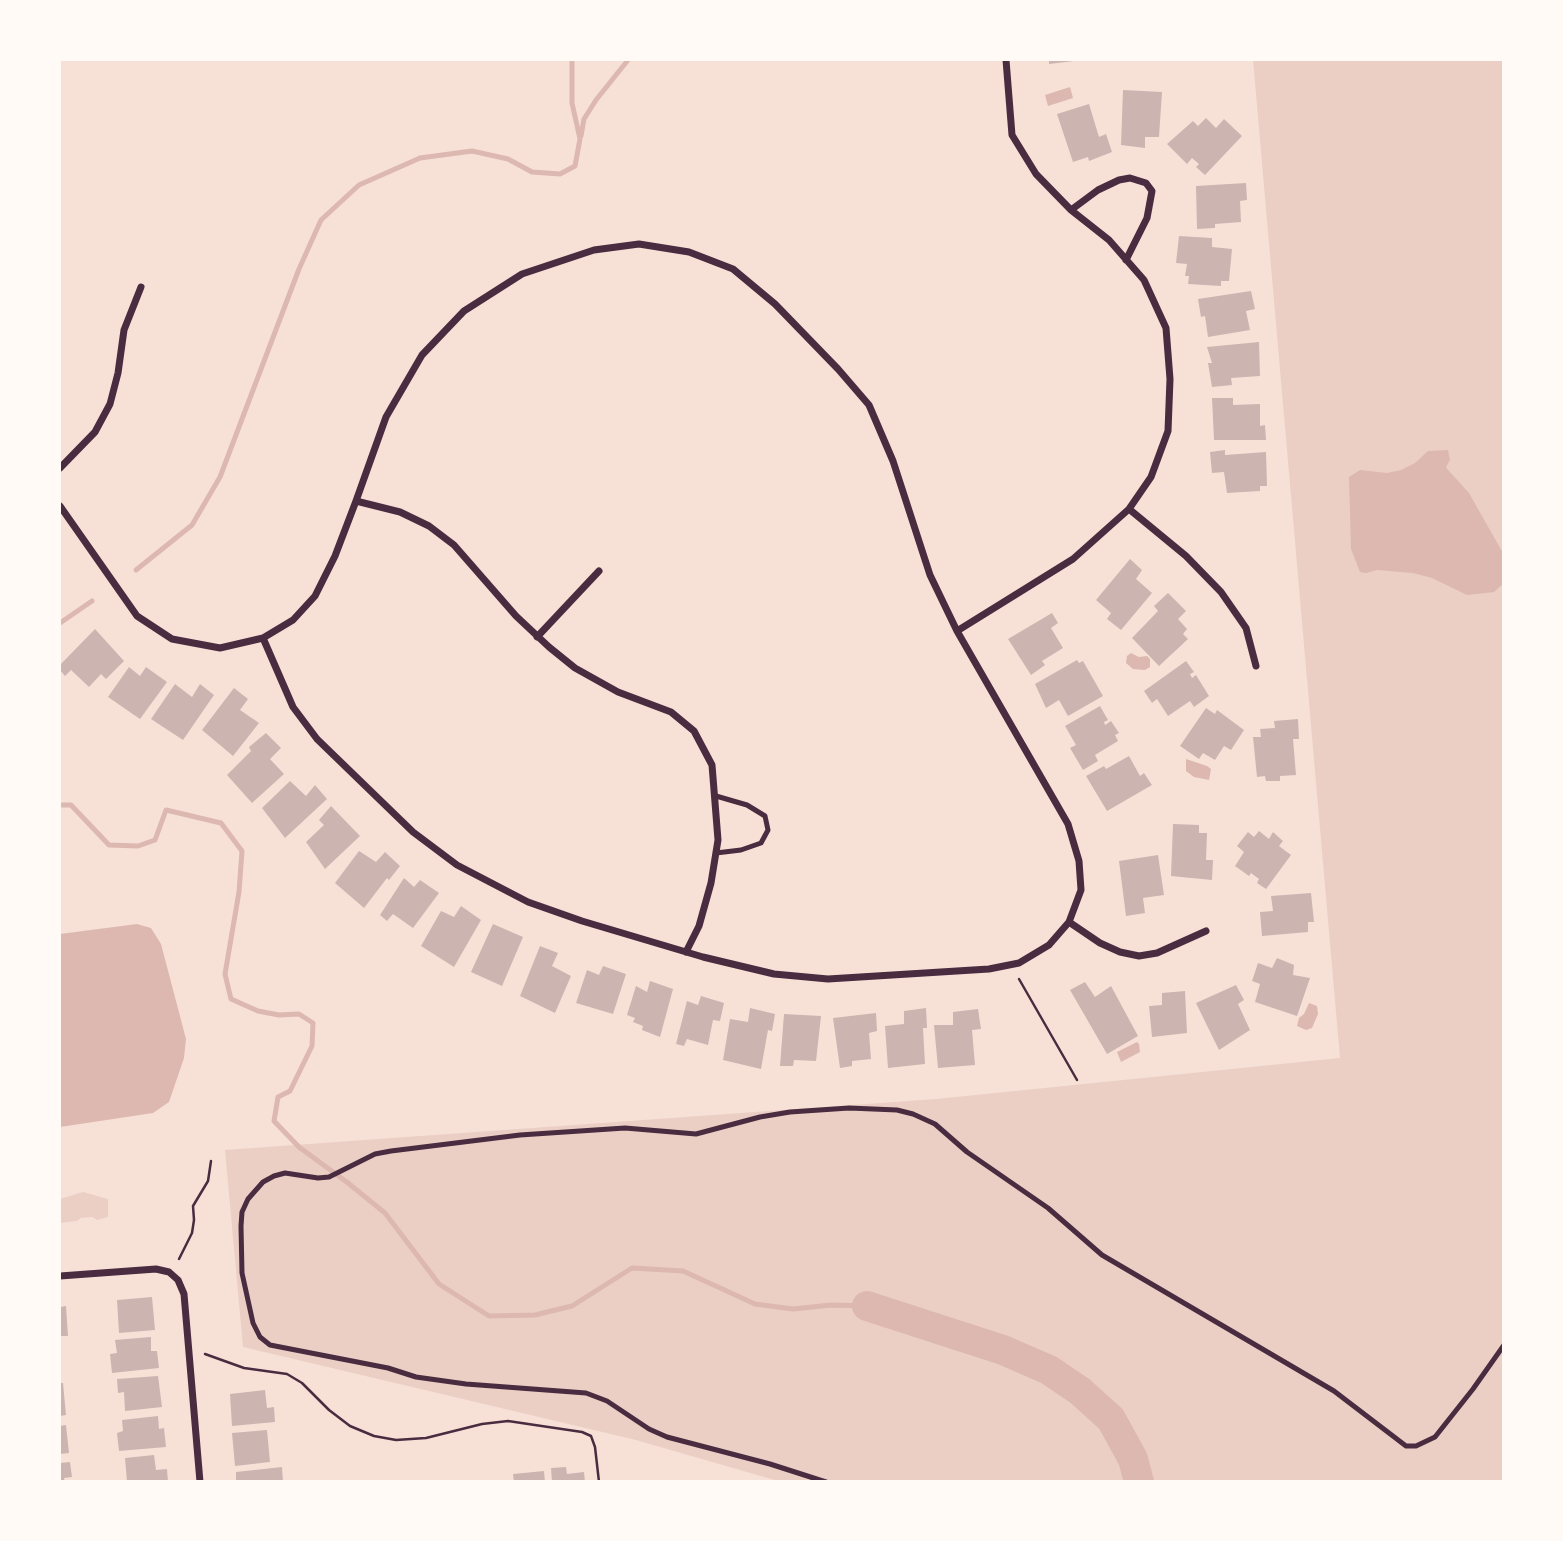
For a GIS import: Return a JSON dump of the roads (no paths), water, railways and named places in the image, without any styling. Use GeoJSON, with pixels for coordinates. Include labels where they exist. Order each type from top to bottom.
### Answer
{"type":"FeatureCollection","features":[{"type":"Feature","properties":{"kind":"street"},"geometry":{"type":"LineString","coordinates":[[957,631],[1073,559],[1129,509],[1151,477],[1168,431],[1170,379],[1166,328],[1144,280],[1109,240],[1071,210],[1036,174],[1012,135],[1006,60]]}},
{"type":"Feature","properties":{"kind":"street"},"geometry":{"type":"LineString","coordinates":[[1071,210],[1098,190],[1119,180],[1130,178],[1146,183],[1152,191],[1147,218],[1126,260]]}},
{"type":"Feature","properties":{"kind":"street"},"geometry":{"type":"LineString","coordinates":[[60,506],[136,616],[172,639],[219,648],[263,638],[293,620],[315,596],[356,501],[386,417],[422,355],[464,311],[522,274],[594,250],[639,244],[689,252],[733,269],[775,304],[869,405],[893,461],[930,575],[957,631],[1068,824],[1079,861],[1081,890],[1069,922],[1049,945],[1019,963],[989,969],[828,979],[774,974],[686,952],[582,921],[528,902],[457,865],[413,832],[317,739],[293,707],[263,638]]}},
{"type":"Feature","properties":{"kind":"street"},"geometry":{"type":"LineString","coordinates":[[60,468],[95,432],[110,404],[124,330],[141,287]]}},
{"type":"Feature","properties":{"kind":"street"},"geometry":{"type":"LineString","coordinates":[[356,501],[400,512],[429,526],[454,545],[537,637],[575,668],[618,692],[671,712],[694,731],[712,765],[718,839],[699,926],[686,952]]}},
{"type":"Feature","properties":{"kind":"street"},"geometry":{"type":"LineString","coordinates":[[1129,509],[1186,555],[1220,592],[1246,628],[1256,666]]}},
{"type":"Feature","properties":{"kind":"street"},"geometry":{"type":"LineString","coordinates":[[537,637],[599,571]]}},
{"type":"Feature","properties":{"kind":"street"},"geometry":{"type":"LineString","coordinates":[[1069,922],[1100,943],[1120,952],[1139,956],[1157,953],[1206,932]]}},
{"type":"Feature","properties":{"kind":"street"},"geometry":{"type":"LineString","coordinates":[[60,1276],[156,1269],[173,1274],[182,1286],[200,1482]]}},
{"type":"Feature","properties":{"kind":"lane"},"geometry":{"type":"LineString","coordinates":[[716,796],[747,805],[765,816],[768,830],[761,843],[741,850],[716,853]]}},
{"type":"Feature","properties":{"kind":"lane"},"geometry":{"type":"LineString","coordinates":[[826,1482],[667,1437],[649,1429],[607,1401],[586,1393],[466,1384],[416,1377],[388,1368],[270,1345],[261,1337],[253,1323],[246,1292],[240,1244],[242,1212],[254,1190],[274,1176],[285,1173],[329,1177],[362,1160],[391,1151],[520,1135],[625,1128],[696,1134],[790,1112],[849,1108],[897,1110],[914,1114],[935,1124],[967,1152],[1048,1208],[1101,1255],[1334,1391],[1406,1446],[1416,1446],[1435,1437],[1474,1389],[1503,1345]]}},
{"type":"Feature","properties":{"kind":"waterway"},"geometry":{"type":"LineString","coordinates":[[136,570],[192,525],[220,477],[299,269],[321,220],[359,185],[420,158],[472,151],[508,159],[532,172],[560,174],[575,166],[580,139],[572,103],[572,60]]}},
{"type":"Feature","properties":{"kind":"waterway"},"geometry":{"type":"LineString","coordinates":[[581,136],[584,119],[628,60]]}},
{"type":"Feature","properties":{"kind":"waterway"},"geometry":{"type":"LineString","coordinates":[[60,623],[92,601]]}},
{"type":"Feature","properties":{"kind":"waterway"},"geometry":{"type":"LineString","coordinates":[[60,805],[71,805],[109,845],[138,846],[155,840],[166,810],[221,823],[242,851],[239,892],[225,974],[231,999],[258,1011],[279,1015],[299,1014],[313,1023],[312,1046],[290,1091],[278,1097],[274,1121],[299,1147],[385,1213],[439,1284],[489,1316],[535,1315],[572,1306],[632,1268],[683,1271],[755,1304],[793,1309],[831,1305],[867,1306]]}},
{"type":"Feature","properties":{"kind":"waterway"},"geometry":{"type":"LineString","coordinates":[[867,1306],[1003,1350],[1049,1370],[1080,1391],[1111,1419],[1133,1459],[1139,1482]]}}]}
